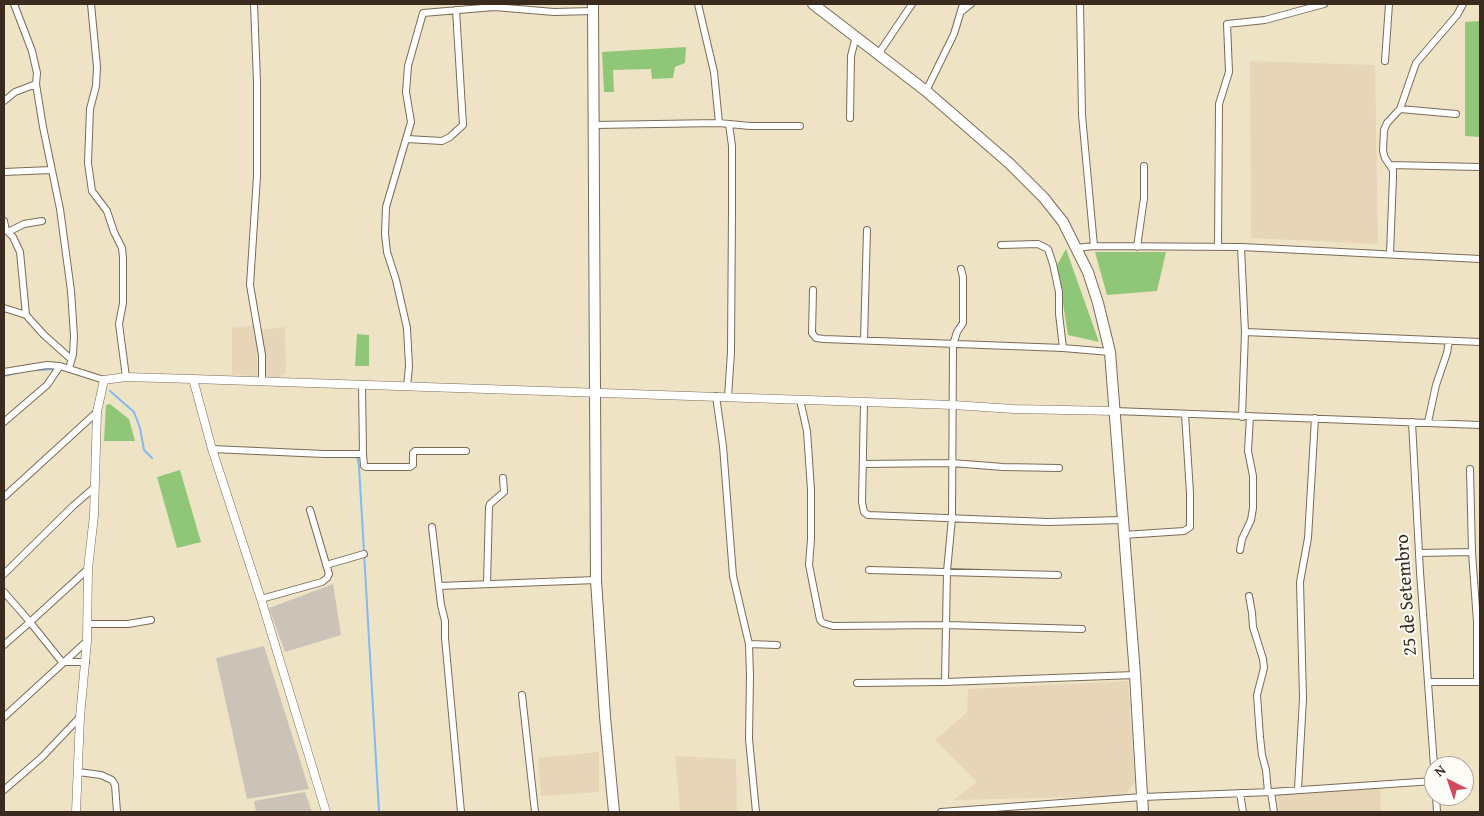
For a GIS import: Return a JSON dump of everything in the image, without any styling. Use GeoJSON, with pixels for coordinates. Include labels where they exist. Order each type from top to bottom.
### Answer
{"type":"FeatureCollection","features":[{"type":"Feature","properties":{"kind":"main road"},"geometry":{"type":"LineString","coordinates":[[814,4],[879,53],[989,144],[1044,198],[1063,222],[1088,272],[1110,352],[1135,675],[1143,812]]}},
{"type":"Feature","properties":{"kind":"main road"},"geometry":{"type":"LineString","coordinates":[[593,7],[596,580],[605,717],[614,812]]}},
{"type":"Feature","properties":{"kind":"street"},"geometry":{"type":"LineString","coordinates":[[14,4],[32,51],[37,73],[36,84],[60,209],[71,291],[74,336],[72,359],[69,368]]}},
{"type":"Feature","properties":{"kind":"street"},"geometry":{"type":"LineString","coordinates":[[91,4],[97,67],[96,86],[90,109],[88,163],[92,191],[107,212],[122,248],[123,303],[119,324],[126,377]]}},
{"type":"Feature","properties":{"kind":"street"},"geometry":{"type":"LineString","coordinates":[[254,4],[257,82],[257,176],[250,286],[262,355],[262,382]]}},
{"type":"Feature","properties":{"kind":"street"},"geometry":{"type":"LineString","coordinates":[[698,4],[714,72],[719,123]]}},
{"type":"Feature","properties":{"kind":"street"},"geometry":{"type":"LineString","coordinates":[[879,53],[912,4]]}},
{"type":"Feature","properties":{"kind":"street"},"geometry":{"type":"LineString","coordinates":[[926,91],[954,34],[963,4]]}},
{"type":"Feature","properties":{"kind":"street"},"geometry":{"type":"LineString","coordinates":[[960,13],[971,4]]}},
{"type":"Feature","properties":{"kind":"street"},"geometry":{"type":"LineString","coordinates":[[1080,4],[1082,115],[1094,246]]}},
{"type":"Feature","properties":{"kind":"street"},"geometry":{"type":"LineString","coordinates":[[1218,246],[1219,104],[1229,72],[1227,24],[1265,20],[1324,4]]}},
{"type":"Feature","properties":{"kind":"street"},"geometry":{"type":"LineString","coordinates":[[1385,61],[1389,4]]}},
{"type":"Feature","properties":{"kind":"street"},"geometry":{"type":"LineString","coordinates":[[1390,254],[1394,177],[1393,170],[1383,151],[1386,122],[1400,109],[1416,63],[1457,15],[1464,4]]}},
{"type":"Feature","properties":{"kind":"street"},"geometry":{"type":"LineString","coordinates":[[407,387],[409,366],[407,328],[396,280],[387,252],[385,234],[386,207],[407,139],[410,122],[406,92],[408,66],[422,15],[425,13],[494,5],[554,12],[593,7]]}},
{"type":"Feature","properties":{"kind":"street"},"geometry":{"type":"LineString","coordinates":[[407,139],[442,141],[450,137],[463,125],[456,10]]}},
{"type":"Feature","properties":{"kind":"street"},"geometry":{"type":"LineString","coordinates":[[850,118],[851,56],[856,36]]}},
{"type":"Feature","properties":{"kind":"street"},"geometry":{"type":"LineString","coordinates":[[4,101],[14,92],[36,84]]}},
{"type":"Feature","properties":{"kind":"street"},"geometry":{"type":"LineString","coordinates":[[1400,109],[1456,114]]}},
{"type":"Feature","properties":{"kind":"street"},"geometry":{"type":"LineString","coordinates":[[594,125],[719,123],[800,126]]}},
{"type":"Feature","properties":{"kind":"street"},"geometry":{"type":"LineString","coordinates":[[728,397],[731,352],[732,209],[732,146],[729,124]]}},
{"type":"Feature","properties":{"kind":"street"},"geometry":{"type":"LineString","coordinates":[[1390,165],[1480,167]]}},
{"type":"Feature","properties":{"kind":"street"},"geometry":{"type":"LineString","coordinates":[[1137,247],[1144,198],[1144,166]]}},
{"type":"Feature","properties":{"kind":"street"},"geometry":{"type":"LineString","coordinates":[[4,172],[51,170]]}},
{"type":"Feature","properties":{"kind":"street"},"geometry":{"type":"LineString","coordinates":[[4,221],[20,252],[26,315]]}},
{"type":"Feature","properties":{"kind":"street"},"geometry":{"type":"LineString","coordinates":[[8,232],[24,224],[42,221]]}},
{"type":"Feature","properties":{"kind":"street"},"geometry":{"type":"LineString","coordinates":[[864,340],[866,230]]}},
{"type":"Feature","properties":{"kind":"street"},"geometry":{"type":"LineString","coordinates":[[1001,245],[1038,244],[1048,249],[1059,292],[1059,314],[1063,348]]}},
{"type":"Feature","properties":{"kind":"street"},"geometry":{"type":"LineString","coordinates":[[1076,248],[1094,246],[1218,246],[1480,259]]}},
{"type":"Feature","properties":{"kind":"street"},"geometry":{"type":"LineString","coordinates":[[1241,247],[1246,332],[1242,416]]}},
{"type":"Feature","properties":{"kind":"street"},"geometry":{"type":"LineString","coordinates":[[945,682],[947,571],[952,518],[953,344],[957,332],[963,323],[963,277],[961,269]]}},
{"type":"Feature","properties":{"kind":"street"},"geometry":{"type":"LineString","coordinates":[[813,290],[812,330],[814,336],[824,339],[1063,348],[1110,352]]}},
{"type":"Feature","properties":{"kind":"street"},"geometry":{"type":"LineString","coordinates":[[4,308],[26,315],[44,336],[72,359]]}},
{"type":"Feature","properties":{"kind":"street"},"geometry":{"type":"LineString","coordinates":[[1246,332],[1480,342]]}},
{"type":"Feature","properties":{"kind":"street"},"geometry":{"type":"LineString","coordinates":[[1428,422],[1436,385],[1449,341]]}},
{"type":"Feature","properties":{"kind":"street"},"geometry":{"type":"LineString","coordinates":[[4,372],[47,365],[69,368],[104,380],[126,377],[193,378],[407,387],[716,396],[1014,409],[1480,424]]}},
{"type":"Feature","properties":{"kind":"street"},"geometry":{"type":"LineString","coordinates":[[4,422],[47,385],[58,367]]}},
{"type":"Feature","properties":{"kind":"street"},"geometry":{"type":"LineString","coordinates":[[193,378],[212,449],[261,599],[326,812]]}},
{"type":"Feature","properties":{"kind":"street"},"geometry":{"type":"LineString","coordinates":[[74,810],[78,772],[80,717],[86,662],[88,569],[94,515],[97,412],[104,380]]}},
{"type":"Feature","properties":{"kind":"street"},"geometry":{"type":"LineString","coordinates":[[362,385],[362,454],[365,467],[410,467],[413,465],[413,453],[415,452],[466,450]]}},
{"type":"Feature","properties":{"kind":"street"},"geometry":{"type":"LineString","coordinates":[[716,396],[723,446],[733,576],[749,644],[749,739],[756,812]]}},
{"type":"Feature","properties":{"kind":"street"},"geometry":{"type":"LineString","coordinates":[[800,400],[807,431],[811,490],[809,564],[820,620],[823,623],[833,626],[947,625],[1082,628]]}},
{"type":"Feature","properties":{"kind":"street"},"geometry":{"type":"LineString","coordinates":[[864,403],[863,509],[868,515],[1048,522],[1122,520]]}},
{"type":"Feature","properties":{"kind":"street"},"geometry":{"type":"LineString","coordinates":[[4,497],[97,412]]}},
{"type":"Feature","properties":{"kind":"street"},"geometry":{"type":"LineString","coordinates":[[1123,535],[1184,530],[1190,527],[1190,492],[1185,414]]}},
{"type":"Feature","properties":{"kind":"street"},"geometry":{"type":"LineString","coordinates":[[1240,550],[1242,539],[1251,520],[1252,508],[1253,476],[1248,451],[1250,416]]}},
{"type":"Feature","properties":{"kind":"street"},"geometry":{"type":"LineString","coordinates":[[1298,789],[1303,698],[1300,582],[1308,538],[1315,418]]}},
{"type":"Feature","properties":{"kind":"street","name":"25 de Setembro"},"geometry":{"type":"LineString","coordinates":[[1412,422],[1433,756]]}},
{"type":"Feature","properties":{"kind":"street"},"geometry":{"type":"LineString","coordinates":[[212,449],[362,454]]}},
{"type":"Feature","properties":{"kind":"street"},"geometry":{"type":"LineString","coordinates":[[863,464],[952,463],[1003,467],[1059,468]]}},
{"type":"Feature","properties":{"kind":"street"},"geometry":{"type":"LineString","coordinates":[[1429,682],[1479,682],[1476,598],[1472,552],[1470,469]]}},
{"type":"Feature","properties":{"kind":"street"},"geometry":{"type":"LineString","coordinates":[[487,584],[489,507],[504,492],[503,478]]}},
{"type":"Feature","properties":{"kind":"street"},"geometry":{"type":"LineString","coordinates":[[4,574],[95,487]]}},
{"type":"Feature","properties":{"kind":"street"},"geometry":{"type":"LineString","coordinates":[[261,599],[322,582],[327,578],[329,574],[310,510]]}},
{"type":"Feature","properties":{"kind":"street"},"geometry":{"type":"LineString","coordinates":[[432,527],[441,605],[445,621],[461,812]]}},
{"type":"Feature","properties":{"kind":"street"},"geometry":{"type":"LineString","coordinates":[[1419,553],[1472,552]]}},
{"type":"Feature","properties":{"kind":"street"},"geometry":{"type":"LineString","coordinates":[[326,565],[364,554]]}},
{"type":"Feature","properties":{"kind":"street"},"geometry":{"type":"LineString","coordinates":[[4,645],[88,569]]}},
{"type":"Feature","properties":{"kind":"street"},"geometry":{"type":"LineString","coordinates":[[869,570],[1058,575]]}},
{"type":"Feature","properties":{"kind":"street"},"geometry":{"type":"LineString","coordinates":[[439,586],[596,580]]}},
{"type":"Feature","properties":{"kind":"street"},"geometry":{"type":"LineString","coordinates":[[4,592],[62,662]]}},
{"type":"Feature","properties":{"kind":"street"},"geometry":{"type":"LineString","coordinates":[[1249,596],[1253,627],[1263,659],[1264,668],[1257,695],[1261,746],[1274,812]]}},
{"type":"Feature","properties":{"kind":"street"},"geometry":{"type":"LineString","coordinates":[[87,624],[128,624],[151,620]]}},
{"type":"Feature","properties":{"kind":"street"},"geometry":{"type":"LineString","coordinates":[[4,718],[87,640]]}},
{"type":"Feature","properties":{"kind":"street"},"geometry":{"type":"LineString","coordinates":[[749,644],[776,645]]}},
{"type":"Feature","properties":{"kind":"street"},"geometry":{"type":"LineString","coordinates":[[62,662],[86,662]]}},
{"type":"Feature","properties":{"kind":"street"},"geometry":{"type":"LineString","coordinates":[[857,683],[945,682],[1135,675]]}},
{"type":"Feature","properties":{"kind":"street"},"geometry":{"type":"LineString","coordinates":[[522,695],[535,812]]}},
{"type":"Feature","properties":{"kind":"street"},"geometry":{"type":"LineString","coordinates":[[4,790],[42,757],[80,717]]}},
{"type":"Feature","properties":{"kind":"street"},"geometry":{"type":"LineString","coordinates":[[78,772],[101,775],[112,780],[115,785],[117,812]]}},
{"type":"Feature","properties":{"kind":"street"},"geometry":{"type":"LineString","coordinates":[[941,812],[1142,797],[1270,792],[1424,783]]}},
{"type":"Feature","properties":{"kind":"street"},"geometry":{"type":"LineString","coordinates":[[1240,793],[1242,812]]}},
{"type":"Feature","properties":{"kind":"shaded area"},"geometry":{"type":"Polygon","coordinates":[[[1250,61],[1375,65],[1378,244],[1251,238],[1250,61]]]}},
{"type":"Feature","properties":{"kind":"shaded area"},"geometry":{"type":"Polygon","coordinates":[[[257,325],[257,376],[232,375],[232,328],[257,325]]]}},
{"type":"Feature","properties":{"kind":"shaded area"},"geometry":{"type":"Polygon","coordinates":[[[285,327],[286,374],[267,382],[259,330],[285,327]]]}},
{"type":"Feature","properties":{"kind":"shaded area"},"geometry":{"type":"Polygon","coordinates":[[[333,584],[341,635],[285,652],[269,608],[333,584]]]}},
{"type":"Feature","properties":{"kind":"shaded area"},"geometry":{"type":"Polygon","coordinates":[[[264,646],[309,789],[247,799],[216,658],[264,646]]]}},
{"type":"Feature","properties":{"kind":"shaded area"},"geometry":{"type":"Polygon","coordinates":[[[1128,681],[1135,782],[1124,796],[954,800],[977,782],[935,740],[967,712],[968,689],[1128,681]]]}},
{"type":"Feature","properties":{"kind":"shaded area"},"geometry":{"type":"Polygon","coordinates":[[[599,752],[599,792],[541,796],[538,758],[599,752]]]}},
{"type":"Feature","properties":{"kind":"shaded area"},"geometry":{"type":"Polygon","coordinates":[[[675,756],[736,759],[737,812],[680,812],[675,756]]]}},
{"type":"Feature","properties":{"kind":"shaded area"},"geometry":{"type":"Polygon","coordinates":[[[1380,787],[1381,812],[1279,812],[1277,795],[1380,787]]]}},
{"type":"Feature","properties":{"kind":"shaded area"},"geometry":{"type":"Polygon","coordinates":[[[305,792],[312,812],[256,812],[254,801],[305,792]]]}},
{"type":"Feature","properties":{"kind":"green space"},"geometry":{"type":"Polygon","coordinates":[[[1480,21],[1480,137],[1465,136],[1465,22],[1480,21]]]}},
{"type":"Feature","properties":{"kind":"green space"},"geometry":{"type":"Polygon","coordinates":[[[686,47],[685,63],[675,67],[673,78],[652,79],[651,69],[613,70],[614,92],[604,92],[602,52],[686,47]]]}},
{"type":"Feature","properties":{"kind":"green space"},"geometry":{"type":"Polygon","coordinates":[[[1066,249],[1099,342],[1068,335],[1057,265],[1066,249]]]}},
{"type":"Feature","properties":{"kind":"green space"},"geometry":{"type":"Polygon","coordinates":[[[1095,252],[1166,252],[1157,291],[1107,295],[1095,252]]]}},
{"type":"Feature","properties":{"kind":"green space"},"geometry":{"type":"Polygon","coordinates":[[[357,334],[369,335],[369,366],[355,366],[357,334]]]}},
{"type":"Feature","properties":{"kind":"green space"},"geometry":{"type":"Polygon","coordinates":[[[110,404],[129,419],[135,441],[104,441],[106,405],[110,404]]]}},
{"type":"Feature","properties":{"kind":"green space"},"geometry":{"type":"Polygon","coordinates":[[[180,470],[201,542],[177,548],[157,477],[180,470]]]}},
{"type":"Feature","properties":{"kind":"waterway"},"geometry":{"type":"LineString","coordinates":[[38,370],[55,369]]}},
{"type":"Feature","properties":{"kind":"waterway"},"geometry":{"type":"LineString","coordinates":[[4,376],[16,373]]}},
{"type":"Feature","properties":{"kind":"waterway"},"geometry":{"type":"LineString","coordinates":[[110,391],[134,412],[140,428],[144,450],[152,458]]}},
{"type":"Feature","properties":{"kind":"waterway"},"geometry":{"type":"LineString","coordinates":[[357,456],[379,812]]}}]}
